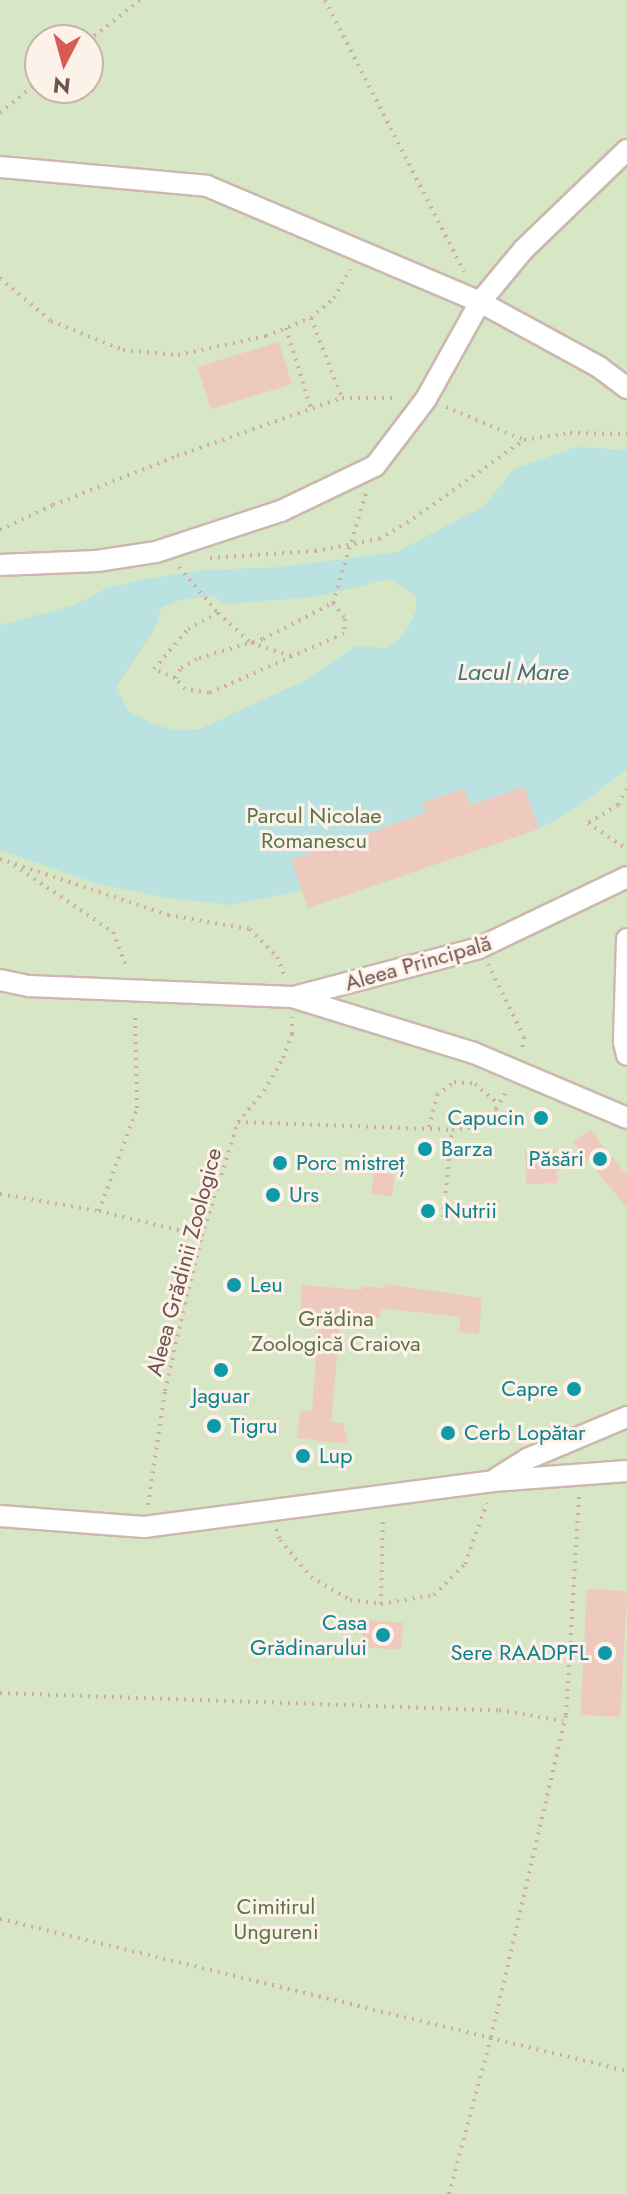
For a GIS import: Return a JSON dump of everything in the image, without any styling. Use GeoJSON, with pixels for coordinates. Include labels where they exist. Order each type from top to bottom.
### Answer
{"type":"FeatureCollection","features":[{"type":"Feature","properties":{"kind":"street"},"geometry":{"type":"LineString","coordinates":[[0,565],[164,556],[281,511],[375,466],[426,399],[480,302],[524,249],[627,150]]}},
{"type":"Feature","properties":{"kind":"street"},"geometry":{"type":"LineString","coordinates":[[0,167],[207,186],[480,302],[599,367],[627,388]]}},
{"type":"Feature","properties":{"kind":"street","name":"Aleea Principală"},"geometry":{"type":"LineString","coordinates":[[292,997],[479,948],[627,877]]}},
{"type":"Feature","properties":{"kind":"street"},"geometry":{"type":"LineString","coordinates":[[627,939],[627,1055]]}},
{"type":"Feature","properties":{"kind":"street","name":"Aleea Principală"},"geometry":{"type":"LineString","coordinates":[[0,980],[29,986],[292,997],[376,1020],[519,1070],[627,1118]]}},
{"type":"Feature","properties":{"kind":"street"},"geometry":{"type":"LineString","coordinates":[[493,1481],[527,1459],[627,1417]]}},
{"type":"Feature","properties":{"kind":"street"},"geometry":{"type":"LineString","coordinates":[[0,1516],[144,1527],[269,1508],[493,1481],[627,1471]]}},
{"type":"Feature","properties":{"kind":"path"},"geometry":{"type":"LineString","coordinates":[[104,28],[140,0]]}},
{"type":"Feature","properties":{"kind":"path"},"geometry":{"type":"LineString","coordinates":[[325,0],[480,302]]}},
{"type":"Feature","properties":{"kind":"path"},"geometry":{"type":"LineString","coordinates":[[0,113],[24,93]]}},
{"type":"Feature","properties":{"kind":"path"},"geometry":{"type":"LineString","coordinates":[[0,278],[51,321],[123,350],[178,355],[286,328],[311,318],[334,298],[360,251]]}},
{"type":"Feature","properties":{"kind":"path"},"geometry":{"type":"LineString","coordinates":[[311,318],[342,398]]}},
{"type":"Feature","properties":{"kind":"path"},"geometry":{"type":"LineString","coordinates":[[286,328],[311,409]]}},
{"type":"Feature","properties":{"kind":"path"},"geometry":{"type":"LineString","coordinates":[[0,530],[53,505],[177,456],[342,398],[426,399],[524,440]]}},
{"type":"Feature","properties":{"kind":"path"},"geometry":{"type":"LineString","coordinates":[[202,558],[274,555],[379,539],[407,523],[524,440],[570,433],[627,434]]}},
{"type":"Feature","properties":{"kind":"path"},"geometry":{"type":"LineString","coordinates":[[175,678],[181,668],[199,658],[251,643],[333,603],[348,545],[375,466]]}},
{"type":"Feature","properties":{"kind":"path"},"geometry":{"type":"LineString","coordinates":[[164,556],[251,643],[293,656]]}},
{"type":"Feature","properties":{"kind":"path"},"geometry":{"type":"LineString","coordinates":[[218,613],[188,629],[154,669],[175,678],[185,689],[209,693],[344,633],[345,619],[333,603]]}},
{"type":"Feature","properties":{"kind":"path"},"geometry":{"type":"LineString","coordinates":[[627,789],[618,805],[588,823],[627,849]]}},
{"type":"Feature","properties":{"kind":"path"},"geometry":{"type":"LineString","coordinates":[[0,859],[168,915],[250,929],[277,957],[292,997],[292,1034],[283,1058],[264,1091],[238,1122]]}},
{"type":"Feature","properties":{"kind":"path"},"geometry":{"type":"LineString","coordinates":[[10,862],[113,932],[126,961],[138,1048],[137,1108],[99,1211]]}},
{"type":"Feature","properties":{"kind":"path"},"geometry":{"type":"LineString","coordinates":[[479,948],[524,1037],[519,1070]]}},
{"type":"Feature","properties":{"kind":"path","name":"Aleea Grădinii Zoologice"},"geometry":{"type":"LineString","coordinates":[[144,1527],[165,1391],[202,1236],[238,1122],[452,1130],[478,1127],[499,1104],[519,1070]]}},
{"type":"Feature","properties":{"kind":"path"},"geometry":{"type":"LineString","coordinates":[[429,1127],[437,1095],[454,1082],[475,1084],[499,1104]]}},
{"type":"Feature","properties":{"kind":"path"},"geometry":{"type":"LineString","coordinates":[[443,1217],[452,1130]]}},
{"type":"Feature","properties":{"kind":"path"},"geometry":{"type":"LineString","coordinates":[[0,1194],[99,1211],[202,1236]]}},
{"type":"Feature","properties":{"kind":"path"},"geometry":{"type":"LineString","coordinates":[[449,2194],[491,2037],[563,1721],[571,1658],[580,1473]]}},
{"type":"Feature","properties":{"kind":"path"},"geometry":{"type":"LineString","coordinates":[[269,1508],[280,1540],[311,1577],[350,1600],[381,1604],[434,1595],[465,1564],[484,1517],[493,1481]]}},
{"type":"Feature","properties":{"kind":"path"},"geometry":{"type":"LineString","coordinates":[[381,1604],[383,1494]]}},
{"type":"Feature","properties":{"kind":"path"},"geometry":{"type":"LineString","coordinates":[[0,1693],[436,1706],[499,1710],[563,1721]]}},
{"type":"Feature","properties":{"kind":"path"},"geometry":{"type":"LineString","coordinates":[[0,1919],[627,2071]]}},
{"type":"Feature","properties":{"kind":"green space","name":"Parcul Nicolae Romanescu"},"geometry":{"type":"Polygon","coordinates":[[[0,0],[627,0],[627,2194],[0,2194],[0,0]]]}},
{"type":"Feature","properties":{"kind":"water","name":"Lacul Mare"},"geometry":{"type":"Polygon","coordinates":[[[576,447],[627,450],[627,769],[579,806],[539,829],[524,787],[470,805],[464,789],[423,803],[426,813],[291,860],[302,890],[231,905],[167,898],[95,883],[0,850],[0,625],[75,605],[107,588],[145,579],[206,570],[281,567],[397,552],[484,506],[514,469],[576,447]],[[389,579],[315,597],[225,604],[212,596],[180,600],[162,607],[155,628],[117,686],[127,710],[153,724],[173,730],[200,729],[306,680],[356,646],[387,648],[404,635],[416,611],[416,596],[389,579]]]}},
{"type":"Feature","properties":{"kind":"building"},"geometry":{"type":"Polygon","coordinates":[[[279,342],[292,384],[211,409],[198,367],[279,342]]]}},
{"type":"Feature","properties":{"kind":"building"},"geometry":{"type":"Polygon","coordinates":[[[524,787],[539,829],[308,908],[291,860],[426,813],[422,803],[464,789],[470,805],[524,787]]]}},
{"type":"Feature","properties":{"kind":"building","name":"Păsări"},"geometry":{"type":"Polygon","coordinates":[[[590,1130],[627,1175],[627,1208],[573,1142],[590,1130]]]}},
{"type":"Feature","properties":{"kind":"building"},"geometry":{"type":"Polygon","coordinates":[[[556,1150],[557,1183],[526,1184],[525,1151],[556,1150]]]}},
{"type":"Feature","properties":{"kind":"building"},"geometry":{"type":"Polygon","coordinates":[[[374,1172],[395,1175],[392,1197],[371,1194],[374,1172]]]}},
{"type":"Feature","properties":{"kind":"building"},"geometry":{"type":"Polygon","coordinates":[[[385,1284],[482,1298],[479,1334],[459,1332],[461,1317],[381,1308],[380,1318],[341,1314],[331,1421],[343,1423],[348,1444],[297,1438],[300,1411],[312,1411],[319,1320],[300,1318],[302,1285],[362,1290],[362,1286],[384,1288],[385,1284]]]}},
{"type":"Feature","properties":{"kind":"building","name":"Sere RAADPFL"},"geometry":{"type":"Polygon","coordinates":[[[587,1589],[627,1591],[620,1717],[580,1715],[587,1589]]]}},
{"type":"Feature","properties":{"kind":"building","name":"Casa Grădinarului"},"geometry":{"type":"Polygon","coordinates":[[[364,1620],[403,1623],[401,1650],[362,1647],[364,1620]]]}},
{"type":"Feature","properties":{"kind":"place","name":"Capucin"},"geometry":{"type":"Point","coordinates":[541,1118]}},
{"type":"Feature","properties":{"kind":"place","name":"Barza"},"geometry":{"type":"Point","coordinates":[425,1149]}},
{"type":"Feature","properties":{"kind":"place","name":"Păsări"},"geometry":{"type":"Point","coordinates":[600,1159]}},
{"type":"Feature","properties":{"kind":"place","name":"Porc mistreț"},"geometry":{"type":"Point","coordinates":[280,1163]}},
{"type":"Feature","properties":{"kind":"place","name":"Urs"},"geometry":{"type":"Point","coordinates":[273,1195]}},
{"type":"Feature","properties":{"kind":"place","name":"Nutrii"},"geometry":{"type":"Point","coordinates":[428,1211]}},
{"type":"Feature","properties":{"kind":"place","name":"Leu"},"geometry":{"type":"Point","coordinates":[234,1285]}},
{"type":"Feature","properties":{"kind":"place","name":"Jaguar"},"geometry":{"type":"Point","coordinates":[221,1370]}},
{"type":"Feature","properties":{"kind":"place","name":"Capre"},"geometry":{"type":"Point","coordinates":[574,1389]}},
{"type":"Feature","properties":{"kind":"place","name":"Tigru"},"geometry":{"type":"Point","coordinates":[214,1426]}},
{"type":"Feature","properties":{"kind":"place","name":"Cerb Lopătar"},"geometry":{"type":"Point","coordinates":[448,1433]}},
{"type":"Feature","properties":{"kind":"place","name":"Lup"},"geometry":{"type":"Point","coordinates":[303,1456]}},
{"type":"Feature","properties":{"kind":"place","name":"Casa Grădinarului"},"geometry":{"type":"Point","coordinates":[383,1635]}},
{"type":"Feature","properties":{"kind":"place","name":"Sere RAADPFL"},"geometry":{"type":"Point","coordinates":[605,1653]}},
{"type":"Feature","properties":{"kind":"park label","name":"Grădina Zoologică Craiova"},"geometry":{"type":"Point","coordinates":[336,1330]}},
{"type":"Feature","properties":{"kind":"park label","name":"Cimitirul Ungureni"},"geometry":{"type":"Point","coordinates":[276,1918]}}]}
